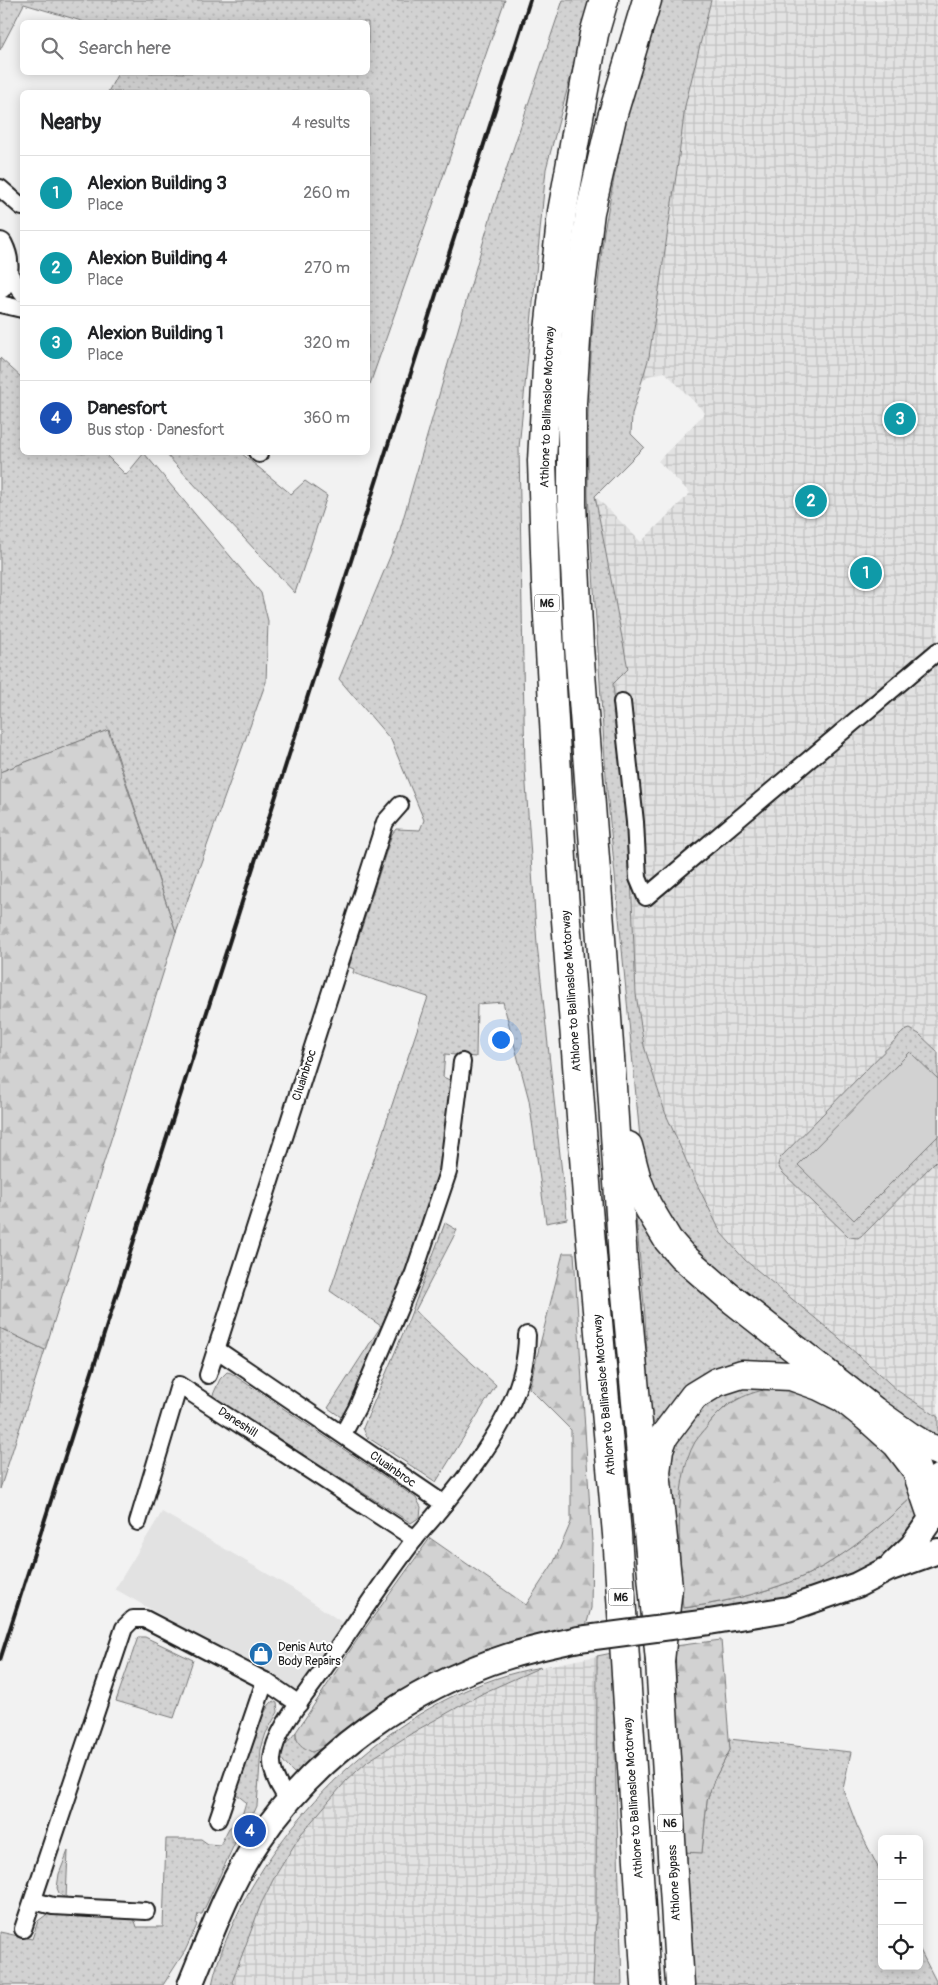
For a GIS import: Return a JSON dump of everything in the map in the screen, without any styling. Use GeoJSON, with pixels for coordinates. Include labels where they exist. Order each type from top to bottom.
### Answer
{"type":"FeatureCollection","features":[{"type":"Feature","properties":{"kind":"highway","name":"Athlone to Ballinasloe Motorway"},"geometry":{"type":"LineString","coordinates":[[604,0],[594,34],[562,212],[549,331],[542,461],[546,582],[564,894],[588,1209],[617,1534],[646,1985]]}},
{"type":"Feature","properties":{"kind":"highway","name":"Athlone to Ballinasloe Motorway"},"geometry":{"type":"LineString","coordinates":[[647,0],[612,117],[590,212],[578,309],[572,403],[572,504],[579,647],[611,1071],[623,1261],[660,1660]]}},
{"type":"Feature","properties":{"kind":"highway"},"geometry":{"type":"LineString","coordinates":[[611,1071],[637,1180],[647,1205],[668,1240],[682,1256],[728,1296],[874,1411],[909,1436],[938,1452]]}},
{"type":"Feature","properties":{"kind":"highway"},"geometry":{"type":"LineString","coordinates":[[660,1660],[668,1587],[656,1472],[659,1448],[664,1436],[694,1396],[717,1382],[742,1374],[791,1376],[819,1386],[843,1398],[897,1444],[916,1469],[933,1520]]}},
{"type":"Feature","properties":{"kind":"highway","name":"Athlone Bypass"},"geometry":{"type":"LineString","coordinates":[[660,1660],[680,1985]]}},
{"type":"Feature","properties":{"kind":"highway"},"geometry":{"type":"LineString","coordinates":[[631,1985],[641,1929]]}},
{"type":"Feature","properties":{"kind":"main road"},"geometry":{"type":"LineString","coordinates":[[0,245],[5,257],[3,277]]}},
{"type":"Feature","properties":{"kind":"main road"},"geometry":{"type":"LineString","coordinates":[[888,1569],[912,1546],[933,1520],[932,1488],[938,1477]]}},
{"type":"Feature","properties":{"kind":"main road"},"geometry":{"type":"LineString","coordinates":[[190,1985],[233,1886],[257,1842],[289,1801],[324,1764],[362,1732],[426,1691],[466,1672],[507,1656],[579,1639],[709,1622],[788,1609],[857,1585],[888,1569],[938,1551]]}},
{"type":"Feature","properties":{"kind":"street"},"geometry":{"type":"LineString","coordinates":[[0,188],[20,205]]}},
{"type":"Feature","properties":{"kind":"street"},"geometry":{"type":"LineString","coordinates":[[3,277],[20,291]]}},
{"type":"Feature","properties":{"kind":"street"},"geometry":{"type":"LineString","coordinates":[[0,304],[20,309]]}},
{"type":"Feature","properties":{"kind":"street"},"geometry":{"type":"LineString","coordinates":[[622,702],[635,822],[638,878],[646,897],[938,651]]}},
{"type":"Feature","properties":{"kind":"street","name":"Cluainbroc"},"geometry":{"type":"LineString","coordinates":[[208,1375],[385,822],[400,805]]}},
{"type":"Feature","properties":{"kind":"street"},"geometry":{"type":"LineString","coordinates":[[343,1434],[357,1408],[414,1273],[448,1172],[462,1062]]}},
{"type":"Feature","properties":{"kind":"street"},"geometry":{"type":"LineString","coordinates":[[289,1801],[280,1787],[272,1762],[277,1741],[299,1704],[415,1539],[444,1504],[488,1444],[512,1400],[523,1370],[527,1350],[527,1335]]}},
{"type":"Feature","properties":{"kind":"street","name":"Cluainbroc"},"geometry":{"type":"LineString","coordinates":[[216,1349],[444,1504]]}},
{"type":"Feature","properties":{"kind":"street","name":"Daneshill"},"geometry":{"type":"LineString","coordinates":[[138,1522],[179,1385],[415,1539]]}},
{"type":"Feature","properties":{"kind":"street"},"geometry":{"type":"LineString","coordinates":[[24,1929],[124,1628],[132,1619],[146,1619],[265,1681],[299,1704]]}},
{"type":"Feature","properties":{"kind":"street"},"geometry":{"type":"LineString","coordinates":[[218,1819],[265,1681]]}},
{"type":"Feature","properties":{"kind":"street"},"geometry":{"type":"LineString","coordinates":[[34,1901],[53,1906],[146,1911]]}},
{"type":"Feature","properties":{"kind":"shaded area"},"geometry":{"type":"Polygon","coordinates":[[[711,0],[938,0],[938,1417],[898,1391],[839,1338],[745,1260],[721,1233],[692,1174],[665,1112],[644,1046],[636,994],[631,876],[595,496],[641,542],[690,493],[658,461],[705,413],[665,372],[648,376],[640,384],[649,357],[685,106],[711,0]]]}},
{"type":"Feature","properties":{"kind":"shaded area"},"geometry":{"type":"Polygon","coordinates":[[[162,1512],[293,1589],[343,1623],[297,1690],[261,1672],[115,1589],[162,1512]]]}},
{"type":"Feature","properties":{"kind":"shaded area"},"geometry":{"type":"Polygon","coordinates":[[[597,1656],[596,1915],[593,1985],[234,1985],[232,1982],[261,1904],[274,1878],[301,1834],[320,1810],[346,1781],[368,1761],[417,1730],[485,1692],[541,1667],[597,1656]]]}},
{"type":"Feature","properties":{"kind":"green space"},"geometry":{"type":"Polygon","coordinates":[[[0,0],[505,0],[370,384],[370,90],[109,90],[117,75],[370,75],[370,20],[78,20],[24,4],[0,50],[0,0]]]}},
{"type":"Feature","properties":{"kind":"green space"},"geometry":{"type":"Polygon","coordinates":[[[563,0],[591,0],[546,169],[519,448],[525,770],[537,944],[567,1219],[546,1223],[529,1100],[503,1002],[477,1004],[476,1057],[445,1054],[443,1077],[454,1082],[444,1168],[418,1249],[344,1418],[328,1408],[381,1326],[330,1291],[428,997],[353,973],[354,969],[349,967],[392,834],[396,829],[420,830],[424,820],[391,740],[339,679],[397,540],[492,212],[563,0]]]}},
{"type":"Feature","properties":{"kind":"green space"},"geometry":{"type":"Polygon","coordinates":[[[656,0],[711,0],[685,106],[649,357],[632,414],[631,434],[644,447],[595,496],[628,669],[613,684],[631,876],[636,994],[644,1046],[665,1112],[692,1174],[721,1233],[745,1260],[839,1338],[898,1391],[938,1417],[938,1439],[929,1435],[740,1294],[669,1224],[642,1159],[607,791],[588,495],[588,415],[592,337],[604,231],[632,85],[656,0]]]}},
{"type":"Feature","properties":{"kind":"green space"},"geometry":{"type":"Polygon","coordinates":[[[0,358],[20,376],[20,455],[106,455],[126,475],[142,455],[146,455],[261,593],[268,621],[266,682],[176,932],[109,730],[0,772],[0,358]]]}},
{"type":"Feature","properties":{"kind":"green space"},"geometry":{"type":"Polygon","coordinates":[[[167,455],[243,455],[291,494],[305,481],[327,496],[295,593],[167,455]]]}},
{"type":"Feature","properties":{"kind":"green space"},"geometry":{"type":"Polygon","coordinates":[[[108,730],[176,932],[45,1350],[0,1328],[0,772],[108,730]]]}},
{"type":"Feature","properties":{"kind":"green space"},"geometry":{"type":"Polygon","coordinates":[[[910,1029],[919,1034],[938,1052],[938,1159],[865,1233],[858,1238],[849,1237],[781,1171],[778,1165],[780,1158],[904,1031],[910,1029]]]}},
{"type":"Feature","properties":{"kind":"green space"},"geometry":{"type":"Polygon","coordinates":[[[910,1052],[938,1079],[938,1136],[854,1220],[798,1165],[910,1052]]]}},
{"type":"Feature","properties":{"kind":"green space"},"geometry":{"type":"Polygon","coordinates":[[[635,1206],[809,1367],[750,1365],[652,1449],[645,1316],[635,1206]]]}},
{"type":"Feature","properties":{"kind":"green space"},"geometry":{"type":"Polygon","coordinates":[[[445,1223],[457,1230],[415,1311],[496,1385],[436,1482],[367,1437],[363,1428],[409,1319],[445,1223]]]}},
{"type":"Feature","properties":{"kind":"green space"},"geometry":{"type":"Polygon","coordinates":[[[563,1253],[574,1253],[592,1542],[591,1608],[586,1626],[521,1641],[422,1680],[397,1692],[329,1745],[312,1752],[308,1750],[298,1742],[296,1732],[361,1634],[430,1538],[526,1605],[554,1562],[571,1522],[571,1430],[529,1388],[563,1253]]]}},
{"type":"Feature","properties":{"kind":"green space"},"geometry":{"type":"Polygon","coordinates":[[[0,1328],[45,1350],[0,1489],[0,1328]]]}},
{"type":"Feature","properties":{"kind":"green space"},"geometry":{"type":"Polygon","coordinates":[[[227,1372],[416,1498],[421,1507],[420,1517],[411,1523],[212,1397],[220,1379],[227,1372]]]}},
{"type":"Feature","properties":{"kind":"green space"},"geometry":{"type":"Polygon","coordinates":[[[792,1384],[729,1403],[713,1419],[695,1443],[681,1496],[680,1559],[684,1608],[721,1602],[760,1592],[780,1586],[816,1570],[864,1538],[915,1494],[918,1508],[917,1526],[872,1569],[801,1597],[679,1615],[670,1497],[670,1468],[674,1448],[687,1425],[696,1414],[717,1396],[728,1390],[752,1385],[792,1384]]]}},
{"type":"Feature","properties":{"kind":"green space"},"geometry":{"type":"Polygon","coordinates":[[[774,1388],[803,1390],[837,1408],[901,1463],[915,1494],[864,1538],[843,1554],[816,1570],[780,1586],[760,1592],[720,1602],[683,1608],[679,1546],[680,1500],[683,1478],[695,1442],[716,1416],[730,1404],[746,1395],[774,1388]]]}},
{"type":"Feature","properties":{"kind":"green space"},"geometry":{"type":"Polygon","coordinates":[[[138,1637],[145,1637],[193,1660],[174,1718],[116,1701],[138,1637]]]}},
{"type":"Feature","properties":{"kind":"green space"},"geometry":{"type":"Polygon","coordinates":[[[721,1640],[730,1750],[714,1780],[707,1800],[702,1853],[683,1852],[675,1646],[721,1640]]]}},
{"type":"Feature","properties":{"kind":"green space"},"geometry":{"type":"Polygon","coordinates":[[[612,1653],[622,1985],[593,1985],[596,1915],[597,1656],[612,1653]]]}},
{"type":"Feature","properties":{"kind":"green space"},"geometry":{"type":"Polygon","coordinates":[[[541,1667],[485,1692],[417,1730],[368,1761],[346,1781],[301,1834],[274,1878],[261,1904],[232,1982],[234,1985],[212,1985],[222,1951],[246,1897],[271,1857],[300,1819],[333,1783],[369,1750],[409,1721],[451,1697],[495,1679],[541,1667]]]}},
{"type":"Feature","properties":{"kind":"green space"},"geometry":{"type":"Polygon","coordinates":[[[273,1701],[277,1703],[278,1712],[266,1733],[261,1749],[257,1806],[252,1817],[239,1834],[202,1914],[198,1914],[197,1925],[185,1951],[163,1985],[0,1985],[0,1932],[32,1939],[38,1921],[46,1915],[127,1917],[135,1921],[137,1927],[163,1927],[166,1839],[201,1839],[208,1844],[220,1845],[229,1828],[241,1819],[246,1802],[236,1794],[236,1789],[263,1716],[273,1701]]]}},
{"type":"Feature","properties":{"kind":"green space"},"geometry":{"type":"Polygon","coordinates":[[[296,1732],[296,1739],[329,1745],[298,1772],[294,1773],[283,1761],[281,1752],[296,1732]]]}},
{"type":"Feature","properties":{"kind":"green space"},"geometry":{"type":"Polygon","coordinates":[[[729,1739],[851,1752],[843,1789],[857,1826],[878,1867],[878,1970],[923,1970],[923,1956],[936,1981],[935,1985],[693,1985],[683,1852],[702,1852],[707,1800],[714,1780],[730,1750],[729,1739]]]}},
{"type":"Feature","properties":{"kind":"green space"},"geometry":{"type":"Polygon","coordinates":[[[68,1851],[66,1899],[59,1893],[57,1888],[59,1874],[68,1851]]]}},
{"type":"Feature","properties":{"kind":"railway"},"geometry":{"type":"LineString","coordinates":[[0,1660],[530,0]]}},
{"type":"Feature","properties":{"kind":"place","name":"Alexion Building 1"},"geometry":{"type":"Point","coordinates":[900,419]}},
{"type":"Feature","properties":{"kind":"place","name":"Alexion Building 4"},"geometry":{"type":"Point","coordinates":[811,501]}},
{"type":"Feature","properties":{"kind":"place","name":"Alexion Building 3"},"geometry":{"type":"Point","coordinates":[866,573]}},
{"type":"Feature","properties":{"kind":"place","name":"Denis Auto Body Repairs"},"geometry":{"type":"Point","coordinates":[261,1654]}},
{"type":"Feature","properties":{"kind":"place","name":"Danesfort"},"geometry":{"type":"Point","coordinates":[250,1831]}}]}
